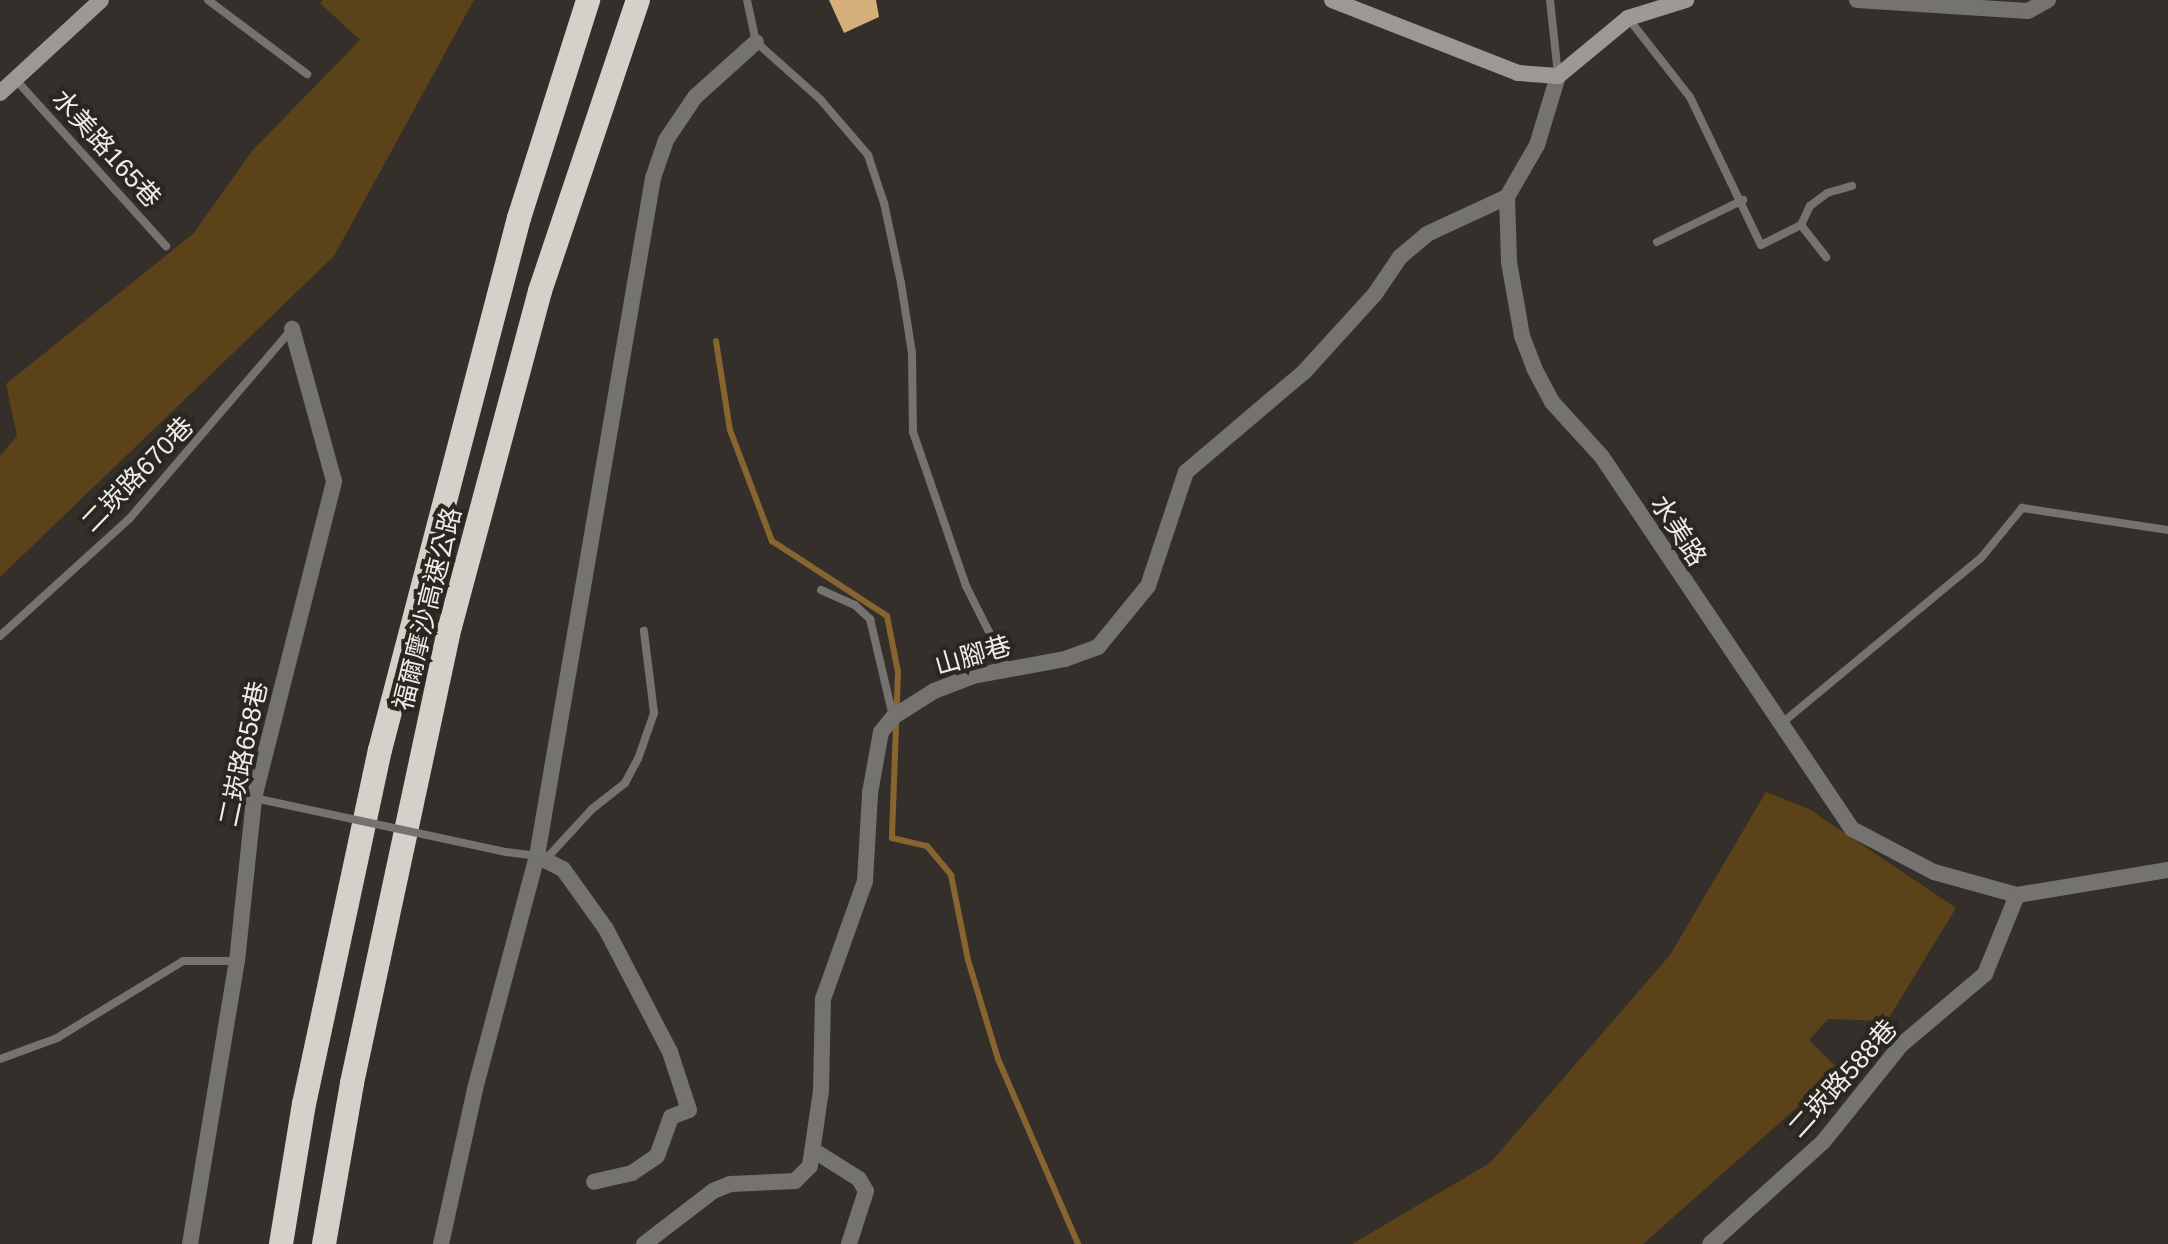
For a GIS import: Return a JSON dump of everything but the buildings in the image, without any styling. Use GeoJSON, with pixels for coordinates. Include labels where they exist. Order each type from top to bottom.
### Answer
{"type":"FeatureCollection","features":[{"type":"Feature","properties":{"kind":"highway","name":"福爾摩沙高速公路"},"geometry":{"type":"LineString","coordinates":[[281,1244],[304,1104],[380,750],[519,218],[588,0]]}},
{"type":"Feature","properties":{"kind":"highway","name":"福爾摩沙高速公路"},"geometry":{"type":"LineString","coordinates":[[324,1244],[352,1083],[450,627],[540,291],[638,0]]}},
{"type":"Feature","properties":{"kind":"street"},"geometry":{"type":"LineString","coordinates":[[0,93],[101,0]]}},
{"type":"Feature","properties":{"kind":"street"},"geometry":{"type":"LineString","coordinates":[[1332,0],[1518,73],[1558,76]]}},
{"type":"Feature","properties":{"kind":"street"},"geometry":{"type":"LineString","coordinates":[[1507,197],[1537,145],[1558,76],[1628,18],[1686,0]]}},
{"type":"Feature","properties":{"kind":"street"},"geometry":{"type":"LineString","coordinates":[[1857,0],[2028,11],[2048,0]]}},
{"type":"Feature","properties":{"kind":"street"},"geometry":{"type":"LineString","coordinates":[[441,1244],[475,1089],[542,858],[653,178],[666,140],[695,97],[756,42]]}},
{"type":"Feature","properties":{"kind":"street","name":"山腳巷"},"geometry":{"type":"LineString","coordinates":[[893,717],[934,691],[1007,668],[1065,659],[1098,647],[1148,586],[1186,472],[1304,372],[1375,294],[1400,257],[1427,234],[1507,197]]}},
{"type":"Feature","properties":{"kind":"street","name":"水美路"},"geometry":{"type":"LineString","coordinates":[[1507,197],[1509,262],[1522,336],[1552,402],[1602,457],[1700,609],[1782,723],[1852,829],[1934,872],[2017,895]]}},
{"type":"Feature","properties":{"kind":"street","name":"二崁路658巷"},"geometry":{"type":"LineString","coordinates":[[190,1244],[237,961],[254,798],[334,481],[292,329]]}},
{"type":"Feature","properties":{"kind":"street"},"geometry":{"type":"LineString","coordinates":[[644,1244],[730,1184],[795,1181],[810,1166],[821,1091],[823,999],[865,881],[876,745],[893,717]]}},
{"type":"Feature","properties":{"kind":"street"},"geometry":{"type":"LineString","coordinates":[[542,858],[563,869],[606,929],[670,1052],[689,1110],[671,1117],[657,1156],[632,1173],[594,1182]]}},
{"type":"Feature","properties":{"kind":"street"},"geometry":{"type":"LineString","coordinates":[[2017,895],[2168,870]]}},
{"type":"Feature","properties":{"kind":"street","name":"二崁路588巷"},"geometry":{"type":"LineString","coordinates":[[1710,1244],[1823,1142],[1901,1045],[1985,974],[2017,895]]}},
{"type":"Feature","properties":{"kind":"street"},"geometry":{"type":"LineString","coordinates":[[813,1150],[859,1179],[866,1191],[849,1244]]}},
{"type":"Feature","properties":{"kind":"lane"},"geometry":{"type":"LineString","coordinates":[[208,0],[307,74]]}},
{"type":"Feature","properties":{"kind":"lane"},"geometry":{"type":"LineString","coordinates":[[747,0],[756,42],[820,99],[868,155],[884,203],[901,283],[917,444],[966,586],[1007,668]]}},
{"type":"Feature","properties":{"kind":"lane"},"geometry":{"type":"LineString","coordinates":[[1550,0],[1558,76]]}},
{"type":"Feature","properties":{"kind":"lane"},"geometry":{"type":"LineString","coordinates":[[1628,18],[1690,97],[1743,200],[1761,245],[1801,225],[1810,206],[1852,186]]}},
{"type":"Feature","properties":{"kind":"lane","name":"水美路165巷"},"geometry":{"type":"LineString","coordinates":[[16,80],[166,246]]}},
{"type":"Feature","properties":{"kind":"lane"},"geometry":{"type":"LineString","coordinates":[[1657,242],[1743,200]]}},
{"type":"Feature","properties":{"kind":"lane"},"geometry":{"type":"LineString","coordinates":[[1801,225],[1826,257]]}},
{"type":"Feature","properties":{"kind":"lane","name":"二崁路670巷"},"geometry":{"type":"LineString","coordinates":[[0,636],[130,518],[292,329]]}},
{"type":"Feature","properties":{"kind":"lane"},"geometry":{"type":"LineString","coordinates":[[1782,723],[1981,558],[2022,508],[2168,530]]}},
{"type":"Feature","properties":{"kind":"lane"},"geometry":{"type":"LineString","coordinates":[[821,590],[855,605],[870,619],[893,717]]}},
{"type":"Feature","properties":{"kind":"lane"},"geometry":{"type":"LineString","coordinates":[[254,798],[542,858],[625,783],[638,759],[654,713],[644,631]]}},
{"type":"Feature","properties":{"kind":"lane"},"geometry":{"type":"LineString","coordinates":[[0,1059],[57,1038],[183,961],[237,961]]}},
{"type":"Feature","properties":{"kind":"shaded area"},"geometry":{"type":"Polygon","coordinates":[[[323,0],[474,0],[334,256],[0,577],[0,456],[17,436],[6,384],[194,233],[252,151],[360,40],[320,3],[323,0]]]}},
{"type":"Feature","properties":{"kind":"shaded area"},"geometry":{"type":"Polygon","coordinates":[[[1766,792],[1809,809],[1956,908],[1887,1021],[1828,1019],[1809,1040],[1839,1070],[1643,1244],[1352,1244],[1490,1163],[1670,955],[1766,792]]]}},
{"type":"Feature","properties":{"kind":"waterway"},"geometry":{"type":"LineString","coordinates":[[716,341],[730,430],[772,541],[887,616],[898,672],[892,838],[927,846],[951,875],[968,960],[998,1059],[1078,1244]]}}]}
